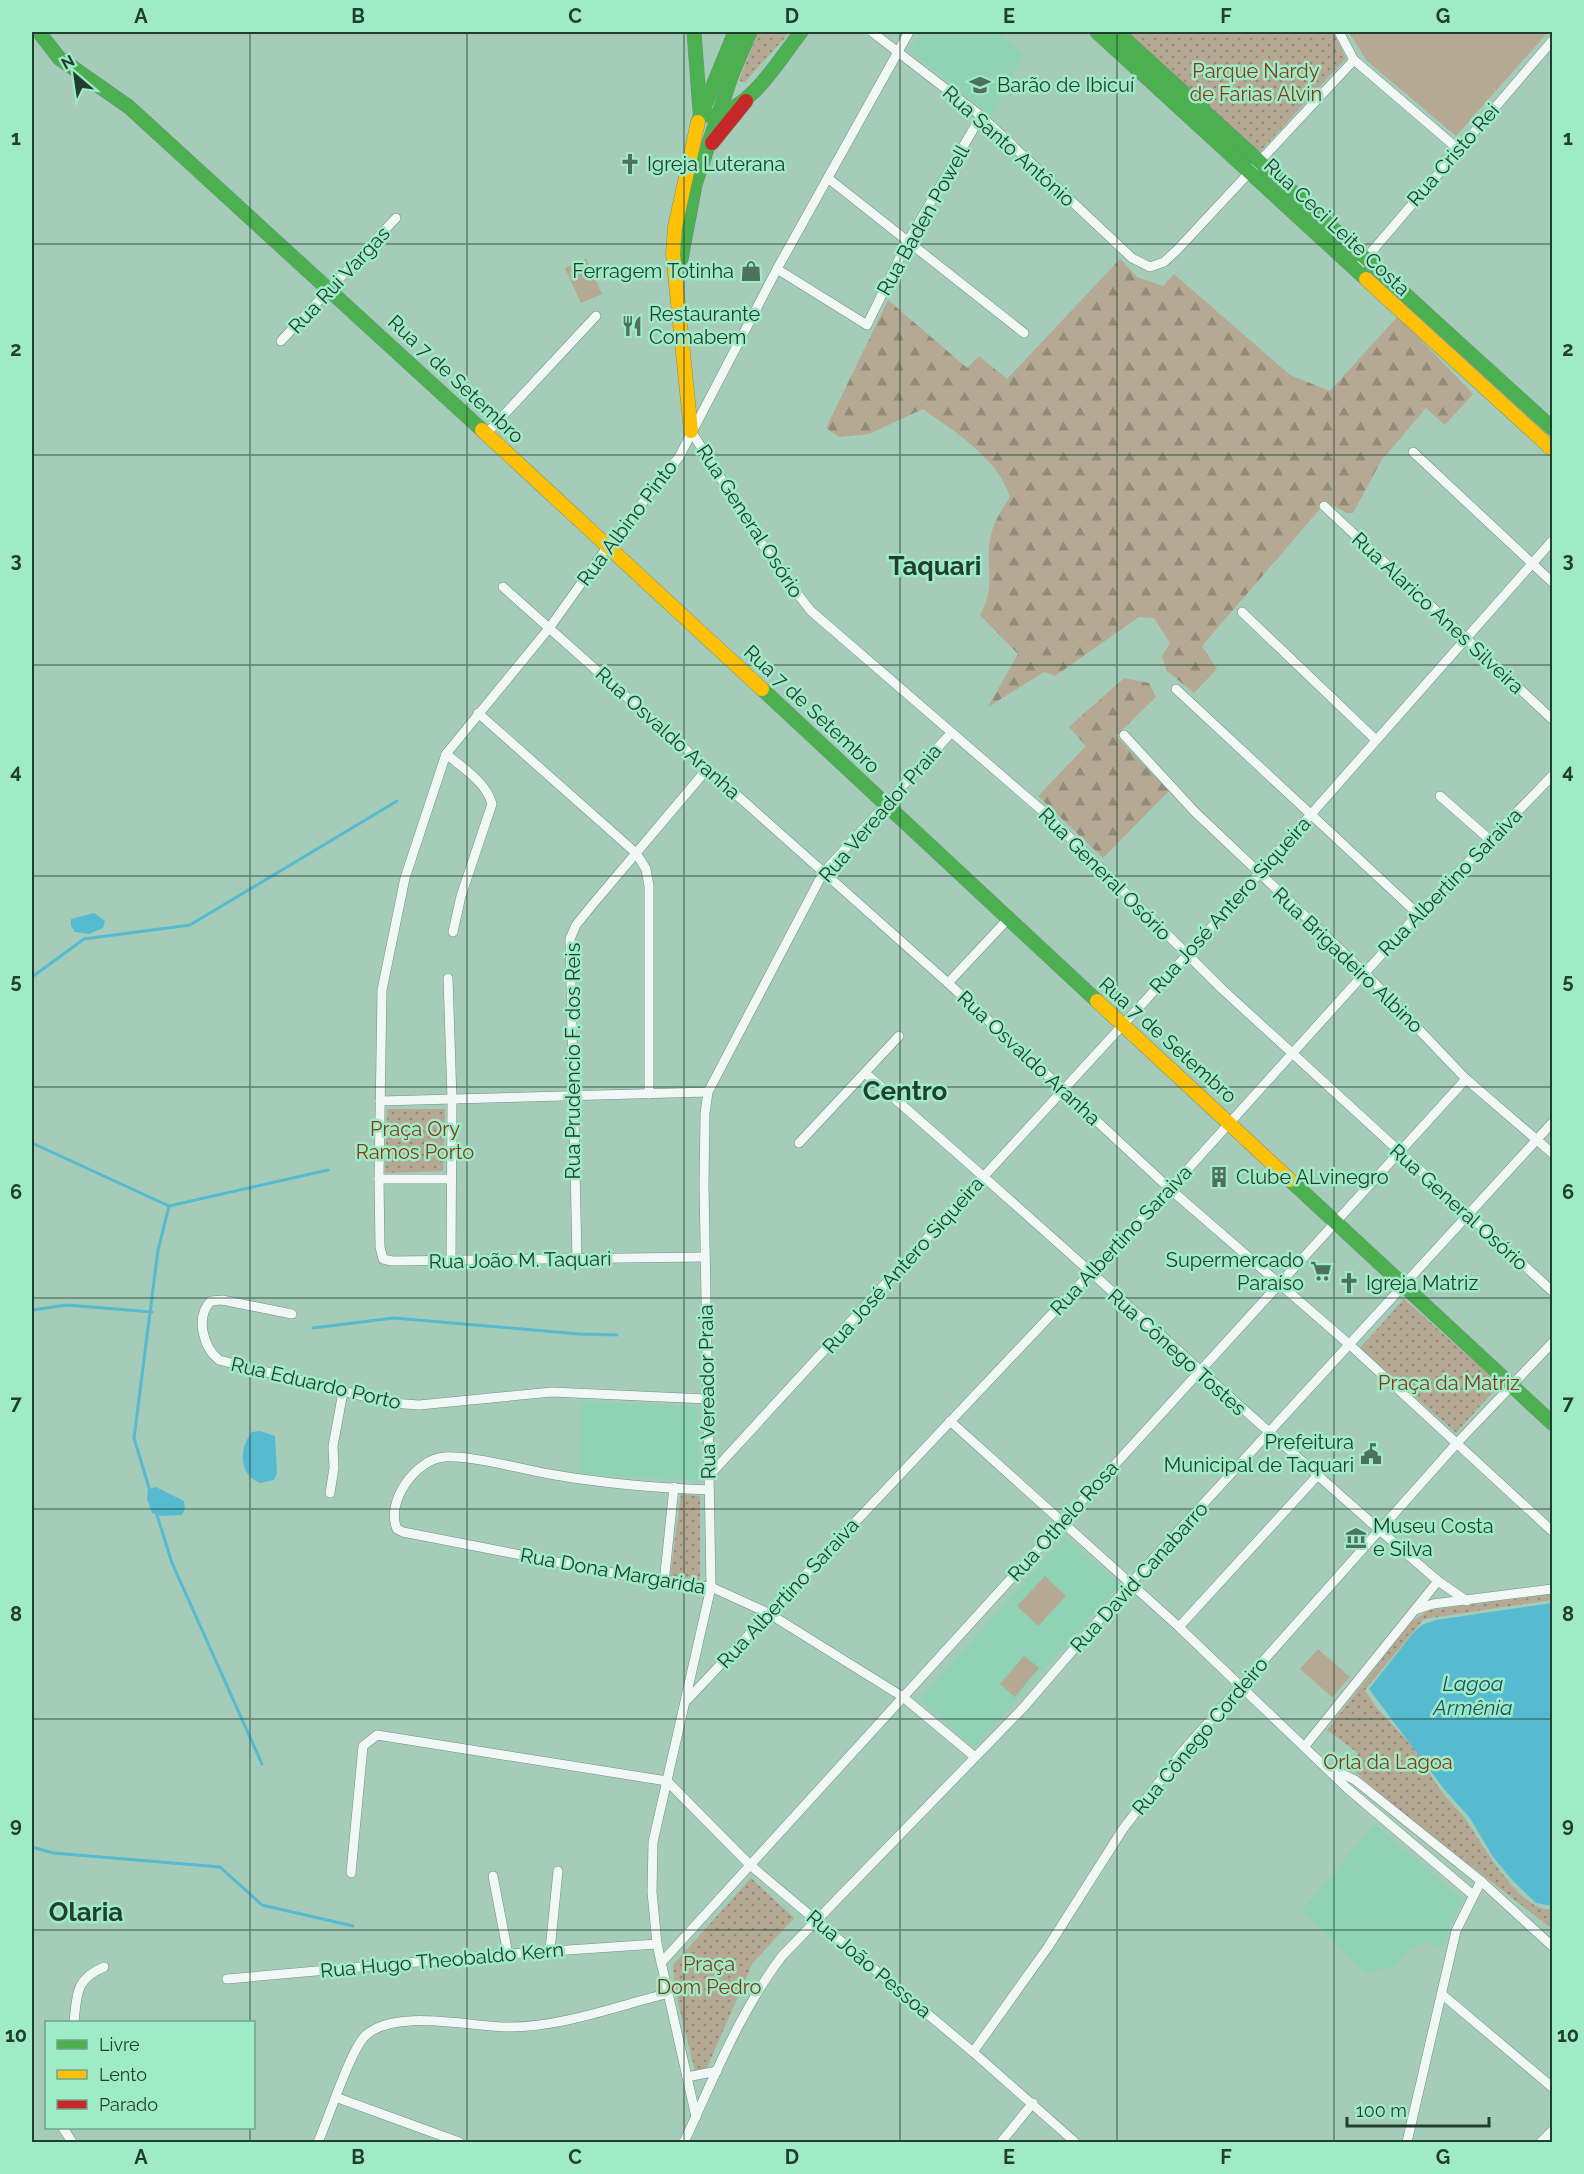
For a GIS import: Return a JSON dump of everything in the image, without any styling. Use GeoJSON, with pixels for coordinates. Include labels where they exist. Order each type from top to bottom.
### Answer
{"type":"FeatureCollection","features":[{"type":"Feature","properties":{"kind":"street","name":"Rua 7 de Setembro"},"geometry":{"type":"LineString","coordinates":[[39,32],[59,58],[129,107],[331,289],[1552,1423]]}},
{"type":"Feature","properties":{"kind":"street"},"geometry":{"type":"LineString","coordinates":[[691,431],[675,285],[695,185],[699,148],[700,111],[694,32]]}},
{"type":"Feature","properties":{"kind":"street"},"geometry":{"type":"LineString","coordinates":[[699,148],[749,96],[801,32]]}},
{"type":"Feature","properties":{"kind":"street","name":"Rua Santo Antônio"},"geometry":{"type":"LineString","coordinates":[[872,32],[981,116],[1142,265],[1150,267],[1164,262],[1249,173]]}},
{"type":"Feature","properties":{"kind":"street","name":"Rua Albino Pinto"},"geometry":{"type":"LineString","coordinates":[[380,1212],[382,990],[405,878],[446,754],[550,627],[608,546],[679,457],[777,269],[909,32]]}},
{"type":"Feature","properties":{"kind":"street","name":"Rua Ceci Leite Costa"},"geometry":{"type":"LineString","coordinates":[[1097,32],[1152,72],[1259,162],[1552,428]]}},
{"type":"Feature","properties":{"kind":"street","name":"Rua Ceci Leite Costa"},"geometry":{"type":"LineString","coordinates":[[1117,32],[1249,173],[1552,449]]}},
{"type":"Feature","properties":{"kind":"street"},"geometry":{"type":"LineString","coordinates":[[1339,32],[1354,60],[1458,149]]}},
{"type":"Feature","properties":{"kind":"street"},"geometry":{"type":"LineString","coordinates":[[700,111],[711,86],[742,33]]}},
{"type":"Feature","properties":{"kind":"street"},"geometry":{"type":"LineString","coordinates":[[699,148],[718,117],[742,33]]}},
{"type":"Feature","properties":{"kind":"street","name":"Rua Cristo Rei"},"geometry":{"type":"LineString","coordinates":[[1355,271],[1552,41]]}},
{"type":"Feature","properties":{"kind":"street"},"geometry":{"type":"LineString","coordinates":[[1249,173],[1354,60]]}},
{"type":"Feature","properties":{"kind":"street"},"geometry":{"type":"LineString","coordinates":[[698,69],[711,86],[724,97],[749,96]]}},
{"type":"Feature","properties":{"kind":"street"},"geometry":{"type":"LineString","coordinates":[[731,77],[737,87],[749,96]]}},
{"type":"Feature","properties":{"kind":"street"},"geometry":{"type":"LineString","coordinates":[[700,111],[710,117],[718,117],[749,96]]}},
{"type":"Feature","properties":{"kind":"street","name":"Rua Baden Powell"},"geometry":{"type":"LineString","coordinates":[[777,269],[867,325],[908,241],[981,116]]}},
{"type":"Feature","properties":{"kind":"street"},"geometry":{"type":"LineString","coordinates":[[829,179],[1024,333]]}},
{"type":"Feature","properties":{"kind":"street","name":"Rua Rui Vargas"},"geometry":{"type":"LineString","coordinates":[[281,341],[396,218]]}},
{"type":"Feature","properties":{"kind":"street"},"geometry":{"type":"LineString","coordinates":[[486,434],[596,316]]}},
{"type":"Feature","properties":{"kind":"street"},"geometry":{"type":"LineString","coordinates":[[1528,427],[1539,416]]}},
{"type":"Feature","properties":{"kind":"street","name":"Rua General Osório"},"geometry":{"type":"LineString","coordinates":[[691,431],[794,593],[811,611],[1045,813],[1187,955],[1552,1291]]}},
{"type":"Feature","properties":{"kind":"street"},"geometry":{"type":"LineString","coordinates":[[1413,452],[1552,582]]}},
{"type":"Feature","properties":{"kind":"street","name":"Rua Alarico Anes Silveira"},"geometry":{"type":"LineString","coordinates":[[1324,506],[1552,719]]}},
{"type":"Feature","properties":{"kind":"street","name":"Rua José Antero Siqueira"},"geometry":{"type":"LineString","coordinates":[[708,1477],[1187,955],[1552,541]]}},
{"type":"Feature","properties":{"kind":"street","name":"Rua Osvaldo Aranha"},"geometry":{"type":"LineString","coordinates":[[503,587],[948,983],[1170,1189],[1350,1346],[1552,1531]]}},
{"type":"Feature","properties":{"kind":"street"},"geometry":{"type":"LineString","coordinates":[[1242,612],[1376,740]]}},
{"type":"Feature","properties":{"kind":"street"},"geometry":{"type":"LineString","coordinates":[[1176,688],[1418,914]]}},
{"type":"Feature","properties":{"kind":"street"},"geometry":{"type":"LineString","coordinates":[[478,713],[636,854],[646,869],[649,885],[649,1094]]}},
{"type":"Feature","properties":{"kind":"street","name":"Rua Vereador Praia"},"geometry":{"type":"LineString","coordinates":[[696,2117],[657,1944],[652,1892],[653,1842],[711,1587],[705,1257],[705,1113],[708,1092],[823,873],[951,733]]}},
{"type":"Feature","properties":{"kind":"street","name":"Rua Brigadeiro Albino"},"geometry":{"type":"LineString","coordinates":[[1124,735],[1195,812],[1365,973],[1466,1079],[1552,1153]]}},
{"type":"Feature","properties":{"kind":"street"},"geometry":{"type":"LineString","coordinates":[[446,754],[480,784],[488,793],[492,804],[461,896],[453,932]]}},
{"type":"Feature","properties":{"kind":"street","name":"Rua Prudencio F. dos Reis"},"geometry":{"type":"LineString","coordinates":[[577,1259],[570,939],[576,925],[708,768]]}},
{"type":"Feature","properties":{"kind":"street","name":"Rua Albertino Saraiva"},"geometry":{"type":"LineString","coordinates":[[686,1700],[1170,1189],[1418,914],[1552,776]]}},
{"type":"Feature","properties":{"kind":"street"},"geometry":{"type":"LineString","coordinates":[[1440,796],[1489,839]]}},
{"type":"Feature","properties":{"kind":"street"},"geometry":{"type":"LineString","coordinates":[[948,983],[1008,919]]}},
{"type":"Feature","properties":{"kind":"street"},"geometry":{"type":"LineString","coordinates":[[448,978],[452,1099],[451,1260]]}},
{"type":"Feature","properties":{"kind":"street"},"geometry":{"type":"LineString","coordinates":[[800,1143],[899,1036]]}},
{"type":"Feature","properties":{"kind":"street","name":"Rua Cônego Tostes"},"geometry":{"type":"LineString","coordinates":[[865,1073],[985,1176],[1090,1274],[1269,1434],[1438,1581],[1467,1601]]}},
{"type":"Feature","properties":{"kind":"street","name":"Rua Othelo Rosa"},"geometry":{"type":"LineString","coordinates":[[661,1963],[1466,1079]]}},
{"type":"Feature","properties":{"kind":"street"},"geometry":{"type":"LineString","coordinates":[[380,1101],[708,1092]]}},
{"type":"Feature","properties":{"kind":"street","name":"Rua David Canabarro"},"geometry":{"type":"LineString","coordinates":[[684,2142],[758,1987],[782,1956],[1023,1708],[1129,1585],[1552,1123]]}},
{"type":"Feature","properties":{"kind":"street"},"geometry":{"type":"LineString","coordinates":[[379,1179],[450,1179]]}},
{"type":"Feature","properties":{"kind":"street","name":"Rua João M. Taquari"},"geometry":{"type":"LineString","coordinates":[[380,1212],[380,1247],[385,1261],[705,1257]]}},
{"type":"Feature","properties":{"kind":"street","name":"Rua Eduardo Porto"},"geometry":{"type":"LineString","coordinates":[[292,1314],[222,1300],[212,1301],[204,1309],[203,1324],[207,1347],[219,1360],[392,1403],[419,1405],[552,1392],[707,1399]]}},
{"type":"Feature","properties":{"kind":"street","name":"Rua Cônego Cordeiro"},"geometry":{"type":"LineString","coordinates":[[973,2052],[1048,1947],[1123,1829],[1183,1751],[1457,1443],[1552,1343]]}},
{"type":"Feature","properties":{"kind":"street"},"geometry":{"type":"LineString","coordinates":[[330,1493],[334,1468],[333,1446],[343,1392]]}},
{"type":"Feature","properties":{"kind":"street"},"geometry":{"type":"LineString","coordinates":[[950,1421],[1129,1585],[1179,1627],[1327,1766],[1348,1789],[1473,1895]]}},
{"type":"Feature","properties":{"kind":"street","name":"Rua Dona Margarida"},"geometry":{"type":"LineString","coordinates":[[674,1487],[584,1480],[452,1457],[430,1461],[406,1484],[398,1496],[394,1517],[397,1529],[403,1532],[664,1583],[711,1587],[768,1613],[903,1697],[975,1757]]}},
{"type":"Feature","properties":{"kind":"street"},"geometry":{"type":"LineString","coordinates":[[1179,1627],[1318,1475]]}},
{"type":"Feature","properties":{"kind":"street"},"geometry":{"type":"LineString","coordinates":[[664,1583],[674,1487],[709,1490]]}},
{"type":"Feature","properties":{"kind":"street"},"geometry":{"type":"LineString","coordinates":[[1305,1746],[1438,1581]]}},
{"type":"Feature","properties":{"kind":"street"},"geometry":{"type":"LineString","coordinates":[[1415,1610],[1433,1604],[1552,1589]]}},
{"type":"Feature","properties":{"kind":"street"},"geometry":{"type":"LineString","coordinates":[[351,1873],[363,1746],[376,1735],[667,1781]]}},
{"type":"Feature","properties":{"kind":"street"},"geometry":{"type":"LineString","coordinates":[[1327,1766],[1355,1780],[1481,1881],[1552,1946]]}},
{"type":"Feature","properties":{"kind":"street","name":"Rua João Pessoa"},"geometry":{"type":"LineString","coordinates":[[667,1781],[750,1865],[1033,2103],[1075,2142]]}},
{"type":"Feature","properties":{"kind":"street"},"geometry":{"type":"LineString","coordinates":[[1394,1828],[1402,1818]]}},
{"type":"Feature","properties":{"kind":"street"},"geometry":{"type":"LineString","coordinates":[[550,1950],[558,1871]]}},
{"type":"Feature","properties":{"kind":"street"},"geometry":{"type":"LineString","coordinates":[[493,1876],[508,1954]]}},
{"type":"Feature","properties":{"kind":"street"},"geometry":{"type":"LineString","coordinates":[[1407,2142],[1444,1996],[1456,1931],[1481,1881]]}},
{"type":"Feature","properties":{"kind":"street","name":"Rua Hugo Theobaldo Kern"},"geometry":{"type":"LineString","coordinates":[[227,1979],[550,1950],[657,1944]]}},
{"type":"Feature","properties":{"kind":"street"},"geometry":{"type":"LineString","coordinates":[[74,2021],[76,1999],[81,1982],[91,1972],[104,1967]]}},
{"type":"Feature","properties":{"kind":"street"},"geometry":{"type":"LineString","coordinates":[[318,2142],[338,2098],[356,2047],[367,2034],[389,2024],[410,2021],[510,2027],[550,2023],[669,1993]]}},
{"type":"Feature","properties":{"kind":"street"},"geometry":{"type":"LineString","coordinates":[[1444,1996],[1552,2087]]}},
{"type":"Feature","properties":{"kind":"street"},"geometry":{"type":"LineString","coordinates":[[687,2077],[717,2071]]}},
{"type":"Feature","properties":{"kind":"street"},"geometry":{"type":"LineString","coordinates":[[338,2098],[459,2142]]}},
{"type":"Feature","properties":{"kind":"street"},"geometry":{"type":"LineString","coordinates":[[1001,2142],[1033,2103]]}},
{"type":"Feature","properties":{"kind":"street"},"geometry":{"type":"LineString","coordinates":[[64,2129],[65,2135],[72,2142]]}},
{"type":"Feature","properties":{"kind":"street"},"geometry":{"type":"LineString","coordinates":[[1541,2142],[1552,2131]]}},
{"type":"Feature","properties":{"kind":"shaded area","name":"Barão de Ibicuí"},"geometry":{"type":"Polygon","coordinates":[[[922,32],[998,32],[1023,54],[991,116],[910,51],[922,32]]]}},
{"type":"Feature","properties":{"kind":"shaded area"},"geometry":{"type":"Polygon","coordinates":[[[581,1401],[698,1407],[698,1481],[580,1474],[581,1401]]]}},
{"type":"Feature","properties":{"kind":"shaded area"},"geometry":{"type":"Polygon","coordinates":[[[1065,1537],[1120,1584],[974,1747],[920,1699],[1065,1537]]]}},
{"type":"Feature","properties":{"kind":"shaded area"},"geometry":{"type":"Polygon","coordinates":[[[1374,1824],[1463,1900],[1449,1927],[1443,1948],[1425,1942],[1410,1948],[1396,1966],[1366,1973],[1302,1911],[1374,1824]]]}},
{"type":"Feature","properties":{"kind":"green space"},"geometry":{"type":"Polygon","coordinates":[[[758,32],[790,32],[744,83],[739,80],[758,32]]]}},
{"type":"Feature","properties":{"kind":"green space","name":"Parque Nardy de Farias Alvin"},"geometry":{"type":"Polygon","coordinates":[[[1126,32],[1333,32],[1346,58],[1259,153],[1126,32]]]}},
{"type":"Feature","properties":{"kind":"green space"},"geometry":{"type":"Polygon","coordinates":[[[1349,32],[1548,32],[1456,136],[1366,60],[1349,32]]]}},
{"type":"Feature","properties":{"kind":"green space"},"geometry":{"type":"Polygon","coordinates":[[[586,259],[602,294],[581,303],[565,268],[586,259]]]}},
{"type":"Feature","properties":{"kind":"green space"},"geometry":{"type":"Polygon","coordinates":[[[1120,259],[1137,277],[1163,286],[1174,274],[1290,375],[1330,391],[1398,316],[1473,394],[1445,425],[1426,408],[1381,461],[1353,513],[1347,513],[1326,502],[1202,646],[1217,669],[1194,693],[1167,671],[1162,656],[1170,643],[1154,618],[1139,617],[1055,676],[1044,672],[988,707],[1018,654],[980,615],[988,594],[991,534],[1010,497],[1004,483],[996,470],[974,447],[923,409],[869,434],[839,437],[826,428],[888,300],[967,368],[979,356],[1007,379],[1120,259]]]}},
{"type":"Feature","properties":{"kind":"green space"},"geometry":{"type":"Polygon","coordinates":[[[1124,678],[1149,683],[1156,697],[1116,736],[1169,791],[1103,858],[1038,796],[1086,746],[1069,727],[1124,678]]]}},
{"type":"Feature","properties":{"kind":"green space","name":"Praça Ory Ramos Porto"},"geometry":{"type":"Polygon","coordinates":[[[387,1109],[445,1109],[443,1171],[385,1173],[387,1109]]]}},
{"type":"Feature","properties":{"kind":"green space","name":"Praça da Matriz"},"geometry":{"type":"Polygon","coordinates":[[[1404,1299],[1500,1384],[1456,1433],[1360,1348],[1404,1299]]]}},
{"type":"Feature","properties":{"kind":"green space"},"geometry":{"type":"Polygon","coordinates":[[[681,1494],[700,1496],[700,1580],[670,1577],[681,1494]]]}},
{"type":"Feature","properties":{"kind":"green space"},"geometry":{"type":"Polygon","coordinates":[[[1045,1576],[1066,1596],[1038,1626],[1017,1606],[1045,1576]]]}},
{"type":"Feature","properties":{"kind":"green space","name":"Orla da Lagoa"},"geometry":{"type":"Polygon","coordinates":[[[1552,1594],[1552,1600],[1424,1619],[1365,1690],[1415,1750],[1438,1787],[1463,1816],[1503,1875],[1528,1900],[1540,1908],[1552,1909],[1552,1929],[1374,1790],[1350,1766],[1358,1753],[1327,1730],[1411,1622],[1429,1610],[1552,1594]]]}},
{"type":"Feature","properties":{"kind":"green space"},"geometry":{"type":"Polygon","coordinates":[[[1318,1649],[1350,1677],[1332,1697],[1300,1669],[1318,1649]]]}},
{"type":"Feature","properties":{"kind":"green space"},"geometry":{"type":"Polygon","coordinates":[[[1024,1656],[1039,1668],[1015,1697],[1000,1684],[1024,1656]]]}},
{"type":"Feature","properties":{"kind":"green space","name":"Praça Dom Pedro"},"geometry":{"type":"Polygon","coordinates":[[[751,1878],[794,1918],[752,1964],[707,2068],[695,2071],[675,1990],[673,1965],[751,1878]]]}},
{"type":"Feature","properties":{"kind":"water"},"geometry":{"type":"Polygon","coordinates":[[[94,913],[105,921],[103,928],[89,934],[75,932],[71,926],[71,919],[94,913]]]}},
{"type":"Feature","properties":{"kind":"water"},"geometry":{"type":"Polygon","coordinates":[[[260,1431],[275,1436],[277,1473],[274,1480],[260,1483],[253,1479],[244,1467],[243,1453],[252,1432],[260,1431]]]}},
{"type":"Feature","properties":{"kind":"water"},"geometry":{"type":"Polygon","coordinates":[[[156,1487],[184,1501],[185,1509],[182,1515],[160,1516],[152,1513],[147,1499],[148,1489],[156,1487]]]}},
{"type":"Feature","properties":{"kind":"water","name":"Lagoa Armênia"},"geometry":{"type":"Polygon","coordinates":[[[1552,1603],[1552,1906],[1536,1903],[1514,1882],[1493,1857],[1470,1818],[1444,1789],[1369,1689],[1413,1633],[1422,1625],[1436,1620],[1552,1603]]]}},
{"type":"Feature","properties":{"kind":"waterway"},"geometry":{"type":"LineString","coordinates":[[32,977],[84,939],[190,925],[397,801]]}},
{"type":"Feature","properties":{"kind":"waterway"},"geometry":{"type":"LineString","coordinates":[[32,1143],[169,1206],[328,1170]]}},
{"type":"Feature","properties":{"kind":"waterway"},"geometry":{"type":"LineString","coordinates":[[150,1491],[134,1438],[158,1250],[169,1206]]}},
{"type":"Feature","properties":{"kind":"waterway"},"geometry":{"type":"LineString","coordinates":[[32,1310],[67,1305],[152,1312]]}},
{"type":"Feature","properties":{"kind":"waterway"},"geometry":{"type":"LineString","coordinates":[[313,1328],[394,1318],[579,1334],[617,1335]]}},
{"type":"Feature","properties":{"kind":"waterway"},"geometry":{"type":"LineString","coordinates":[[156,1512],[172,1563],[262,1764]]}},
{"type":"Feature","properties":{"kind":"waterway"},"geometry":{"type":"LineString","coordinates":[[32,1847],[53,1853],[220,1867],[262,1905],[353,1926]]}},
{"type":"Feature","properties":{"kind":"traffic: fast"},"geometry":{"type":"LineString","coordinates":[[39,32],[59,58],[129,107],[482,430]]}},
{"type":"Feature","properties":{"kind":"traffic: fast"},"geometry":{"type":"LineString","coordinates":[[694,32],[700,111],[713,117],[728,111],[752,93],[773,70],[801,32]]}},
{"type":"Feature","properties":{"kind":"traffic: fast"},"geometry":{"type":"LineString","coordinates":[[698,122],[735,32]]}},
{"type":"Feature","properties":{"kind":"traffic: fast"},"geometry":{"type":"LineString","coordinates":[[681,259],[695,185],[732,74],[750,32]]}},
{"type":"Feature","properties":{"kind":"traffic: fast"},"geometry":{"type":"LineString","coordinates":[[1097,32],[1366,279]]}},
{"type":"Feature","properties":{"kind":"traffic: fast"},"geometry":{"type":"LineString","coordinates":[[1117,32],[1552,428]]}},
{"type":"Feature","properties":{"kind":"traffic: fast"},"geometry":{"type":"LineString","coordinates":[[762,689],[1097,1001]]}},
{"type":"Feature","properties":{"kind":"traffic: fast"},"geometry":{"type":"LineString","coordinates":[[1290,1180],[1552,1423]]}},
{"type":"Feature","properties":{"kind":"traffic: slow"},"geometry":{"type":"LineString","coordinates":[[691,431],[673,254],[675,227],[698,122]]}},
{"type":"Feature","properties":{"kind":"traffic: slow"},"geometry":{"type":"LineString","coordinates":[[1366,279],[1552,449]]}},
{"type":"Feature","properties":{"kind":"traffic: slow"},"geometry":{"type":"LineString","coordinates":[[482,430],[762,689]]}},
{"type":"Feature","properties":{"kind":"traffic: slow"},"geometry":{"type":"LineString","coordinates":[[1097,1001],[1290,1180]]}},
{"type":"Feature","properties":{"kind":"traffic: jam"},"geometry":{"type":"LineString","coordinates":[[712,143],[746,101]]}},
{"type":"Feature","properties":{"kind":"place","name":"Barão de Ibicuí"},"geometry":{"type":"Point","coordinates":[980,85]}},
{"type":"Feature","properties":{"kind":"place","name":"Igreja Luterana"},"geometry":{"type":"Point","coordinates":[630,164]}},
{"type":"Feature","properties":{"kind":"place","name":"Ferragem Totinha"},"geometry":{"type":"Point","coordinates":[751,271]}},
{"type":"Feature","properties":{"kind":"place","name":"Restaurante Comabem"},"geometry":{"type":"Point","coordinates":[632,326]}},
{"type":"Feature","properties":{"kind":"place","name":"Clube ALvinegro"},"geometry":{"type":"Point","coordinates":[1219,1177]}},
{"type":"Feature","properties":{"kind":"place","name":"Supermercado Paraíso"},"geometry":{"type":"Point","coordinates":[1321,1271]}},
{"type":"Feature","properties":{"kind":"place","name":"Igreja Matriz"},"geometry":{"type":"Point","coordinates":[1349,1283]}},
{"type":"Feature","properties":{"kind":"place","name":"Prefeitura Municipal de Taquari"},"geometry":{"type":"Point","coordinates":[1371,1454]}},
{"type":"Feature","properties":{"kind":"place","name":"Museu Costa e Silva"},"geometry":{"type":"Point","coordinates":[1356,1538]}},
{"type":"Feature","properties":{"kind":"district","name":"Taquari"},"geometry":{"type":"Point","coordinates":[935,566]}},
{"type":"Feature","properties":{"kind":"district","name":"Centro"},"geometry":{"type":"Point","coordinates":[905,1091]}},
{"type":"Feature","properties":{"kind":"district","name":"Olaria"},"geometry":{"type":"Point","coordinates":[86,1912]}}]}
